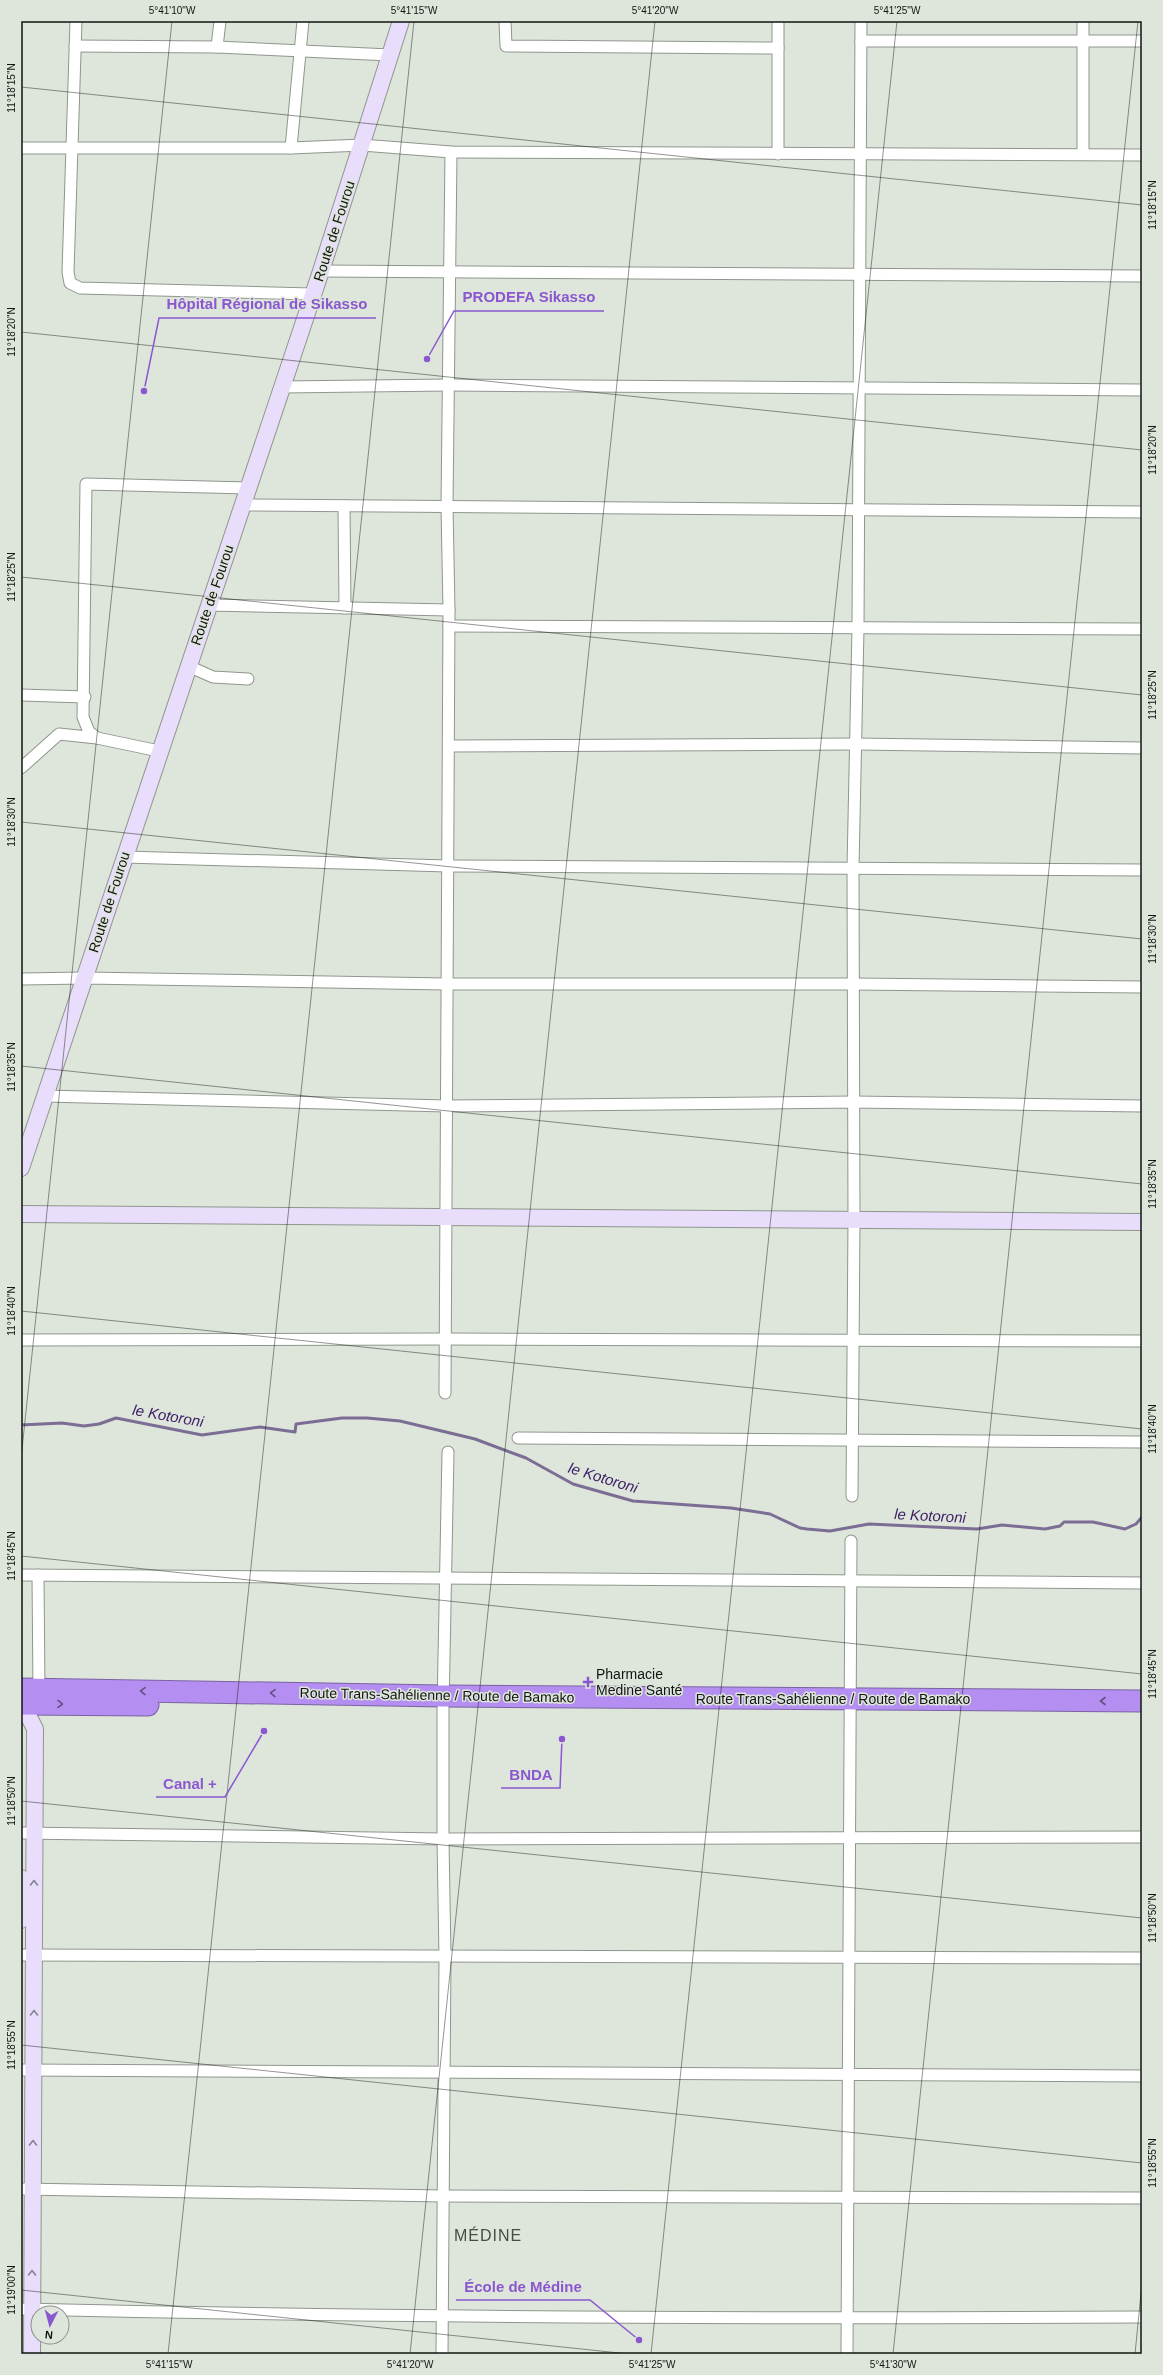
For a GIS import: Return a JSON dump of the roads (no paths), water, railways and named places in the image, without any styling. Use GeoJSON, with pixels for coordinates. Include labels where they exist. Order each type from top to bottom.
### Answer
{"type":"FeatureCollection","features":[{"type":"Feature","properties":{"kind":"highway","name":"Route Trans-Sahélienne / Route de Bamako"},"geometry":{"type":"LineString","coordinates":[[29,1699],[850,1706],[1142,1715]]}},
{"type":"Feature","properties":{"kind":"highway","name":"Route Trans-Sahélienne / Route de Bamako"},"geometry":{"type":"LineString","coordinates":[[850,1706],[1142,1701]]}},
{"type":"Feature","properties":{"kind":"street"},"geometry":{"type":"LineString","coordinates":[[76,21],[68,272],[70,283],[80,288],[312,294]]}},
{"type":"Feature","properties":{"kind":"street"},"geometry":{"type":"LineString","coordinates":[[218,47],[220,21]]}},
{"type":"Feature","properties":{"kind":"street"},"geometry":{"type":"LineString","coordinates":[[291,148],[303,21]]}},
{"type":"Feature","properties":{"kind":"street","name":"Route de Fourou"},"geometry":{"type":"LineString","coordinates":[[21,1168],[159,751],[321,271],[401,21]]}},
{"type":"Feature","properties":{"kind":"street"},"geometry":{"type":"LineString","coordinates":[[505,21],[506,46],[778,48]]}},
{"type":"Feature","properties":{"kind":"street"},"geometry":{"type":"LineString","coordinates":[[778,21],[778,154]]}},
{"type":"Feature","properties":{"kind":"street"},"geometry":{"type":"LineString","coordinates":[[852,1496],[854,1220],[853,868],[858,628],[861,21]]}},
{"type":"Feature","properties":{"kind":"street"},"geometry":{"type":"LineString","coordinates":[[1083,21],[1083,154]]}},
{"type":"Feature","properties":{"kind":"street"},"geometry":{"type":"LineString","coordinates":[[861,41],[1142,41]]}},
{"type":"Feature","properties":{"kind":"street"},"geometry":{"type":"LineString","coordinates":[[75,46],[218,47],[300,53],[390,55]]}},
{"type":"Feature","properties":{"kind":"street"},"geometry":{"type":"LineString","coordinates":[[21,148],[291,148],[362,145],[451,152],[1142,155]]}},
{"type":"Feature","properties":{"kind":"street"},"geometry":{"type":"LineString","coordinates":[[445,1393],[445,1217],[447,1106],[446,984],[449,746],[447,506],[450,386],[451,152]]}},
{"type":"Feature","properties":{"kind":"street"},"geometry":{"type":"LineString","coordinates":[[321,271],[451,273],[1142,276]]}},
{"type":"Feature","properties":{"kind":"street"},"geometry":{"type":"LineString","coordinates":[[281,387],[450,386],[1142,390]]}},
{"type":"Feature","properties":{"kind":"street"},"geometry":{"type":"LineString","coordinates":[[97,738],[89,732],[83,717],[85,697],[86,484],[248,488]]}},
{"type":"Feature","properties":{"kind":"street"},"geometry":{"type":"LineString","coordinates":[[242,505],[859,511],[1142,512]]}},
{"type":"Feature","properties":{"kind":"street"},"geometry":{"type":"LineString","coordinates":[[344,506],[345,608]]}},
{"type":"Feature","properties":{"kind":"street"},"geometry":{"type":"LineString","coordinates":[[208,605],[449,610]]}},
{"type":"Feature","properties":{"kind":"street"},"geometry":{"type":"LineString","coordinates":[[449,626],[1142,629]]}},
{"type":"Feature","properties":{"kind":"street"},"geometry":{"type":"LineString","coordinates":[[188,666],[213,677],[248,679]]}},
{"type":"Feature","properties":{"kind":"street"},"geometry":{"type":"LineString","coordinates":[[21,696],[85,697]]}},
{"type":"Feature","properties":{"kind":"street"},"geometry":{"type":"LineString","coordinates":[[21,768],[59,734],[97,738],[159,751]]}},
{"type":"Feature","properties":{"kind":"street"},"geometry":{"type":"LineString","coordinates":[[449,746],[856,744],[1142,748]]}},
{"type":"Feature","properties":{"kind":"street"},"geometry":{"type":"LineString","coordinates":[[124,857],[448,866],[1142,870]]}},
{"type":"Feature","properties":{"kind":"street"},"geometry":{"type":"LineString","coordinates":[[21,980],[84,978],[446,984],[854,984],[1142,987]]}},
{"type":"Feature","properties":{"kind":"street"},"geometry":{"type":"LineString","coordinates":[[46,1096],[447,1106],[854,1102],[1142,1106]]}},
{"type":"Feature","properties":{"kind":"street"},"geometry":{"type":"LineString","coordinates":[[21,1214],[1142,1222]]}},
{"type":"Feature","properties":{"kind":"street"},"geometry":{"type":"LineString","coordinates":[[21,1340],[445,1339],[1142,1341]]}},
{"type":"Feature","properties":{"kind":"street"},"geometry":{"type":"LineString","coordinates":[[518,1438],[1142,1442]]}},
{"type":"Feature","properties":{"kind":"street"},"geometry":{"type":"LineString","coordinates":[[442,2354],[445,1957],[443,1703],[448,1452]]}},
{"type":"Feature","properties":{"kind":"street"},"geometry":{"type":"LineString","coordinates":[[847,2354],[851,1541]]}},
{"type":"Feature","properties":{"kind":"street"},"geometry":{"type":"LineString","coordinates":[[21,1575],[1142,1583]]}},
{"type":"Feature","properties":{"kind":"street"},"geometry":{"type":"LineString","coordinates":[[21,1730],[29,1699],[38,1575]]}},
{"type":"Feature","properties":{"kind":"street"},"geometry":{"type":"LineString","coordinates":[[29,1699],[35,1730],[28,1833],[26,2309],[32,2354]]}},
{"type":"Feature","properties":{"kind":"street"},"geometry":{"type":"LineString","coordinates":[[28,1833],[443,1839],[1142,1837]]}},
{"type":"Feature","properties":{"kind":"street"},"geometry":{"type":"LineString","coordinates":[[21,1878],[21,1920]]}},
{"type":"Feature","properties":{"kind":"street"},"geometry":{"type":"LineString","coordinates":[[28,1955],[445,1957],[849,1956],[1142,1958]]}},
{"type":"Feature","properties":{"kind":"street"},"geometry":{"type":"LineString","coordinates":[[27,2070],[1142,2076]]}},
{"type":"Feature","properties":{"kind":"street"},"geometry":{"type":"LineString","coordinates":[[27,2189],[443,2196],[1142,2198]]}},
{"type":"Feature","properties":{"kind":"street"},"geometry":{"type":"LineString","coordinates":[[26,2309],[442,2316],[848,2318],[1142,2317]]}},
{"type":"Feature","properties":{"kind":"waterway","name":"le Kotoroni"},"geometry":{"type":"LineString","coordinates":[[21,1425],[62,1423],[84,1426],[99,1424],[116,1418],[202,1435],[260,1427],[295,1432],[296,1424],[342,1418],[367,1418],[400,1421],[475,1439],[526,1458],[573,1484],[633,1501],[731,1508],[770,1514],[800,1528],[830,1531],[869,1524],[977,1529],[1002,1525],[1045,1529],[1060,1526],[1064,1522],[1093,1522],[1125,1529],[1136,1524],[1142,1517]]}},
{"type":"Feature","properties":{"kind":"place","name":"PRODEFA Sikasso"},"geometry":{"type":"Point","coordinates":[427,359]}},
{"type":"Feature","properties":{"kind":"place","name":"Hôpital Régional de Sikasso"},"geometry":{"type":"Point","coordinates":[144,391]}},
{"type":"Feature","properties":{"kind":"place","name":"Pharmacie Medine Santé"},"geometry":{"type":"Point","coordinates":[588,1682]}},
{"type":"Feature","properties":{"kind":"place","name":"Canal +"},"geometry":{"type":"Point","coordinates":[264,1731]}},
{"type":"Feature","properties":{"kind":"place","name":"BNDA"},"geometry":{"type":"Point","coordinates":[562,1739]}},
{"type":"Feature","properties":{"kind":"place","name":"École de Médine"},"geometry":{"type":"Point","coordinates":[639,2340]}},
{"type":"Feature","properties":{"kind":"district","name":"MÉDINE"},"geometry":{"type":"Point","coordinates":[488,2235]}}]}
